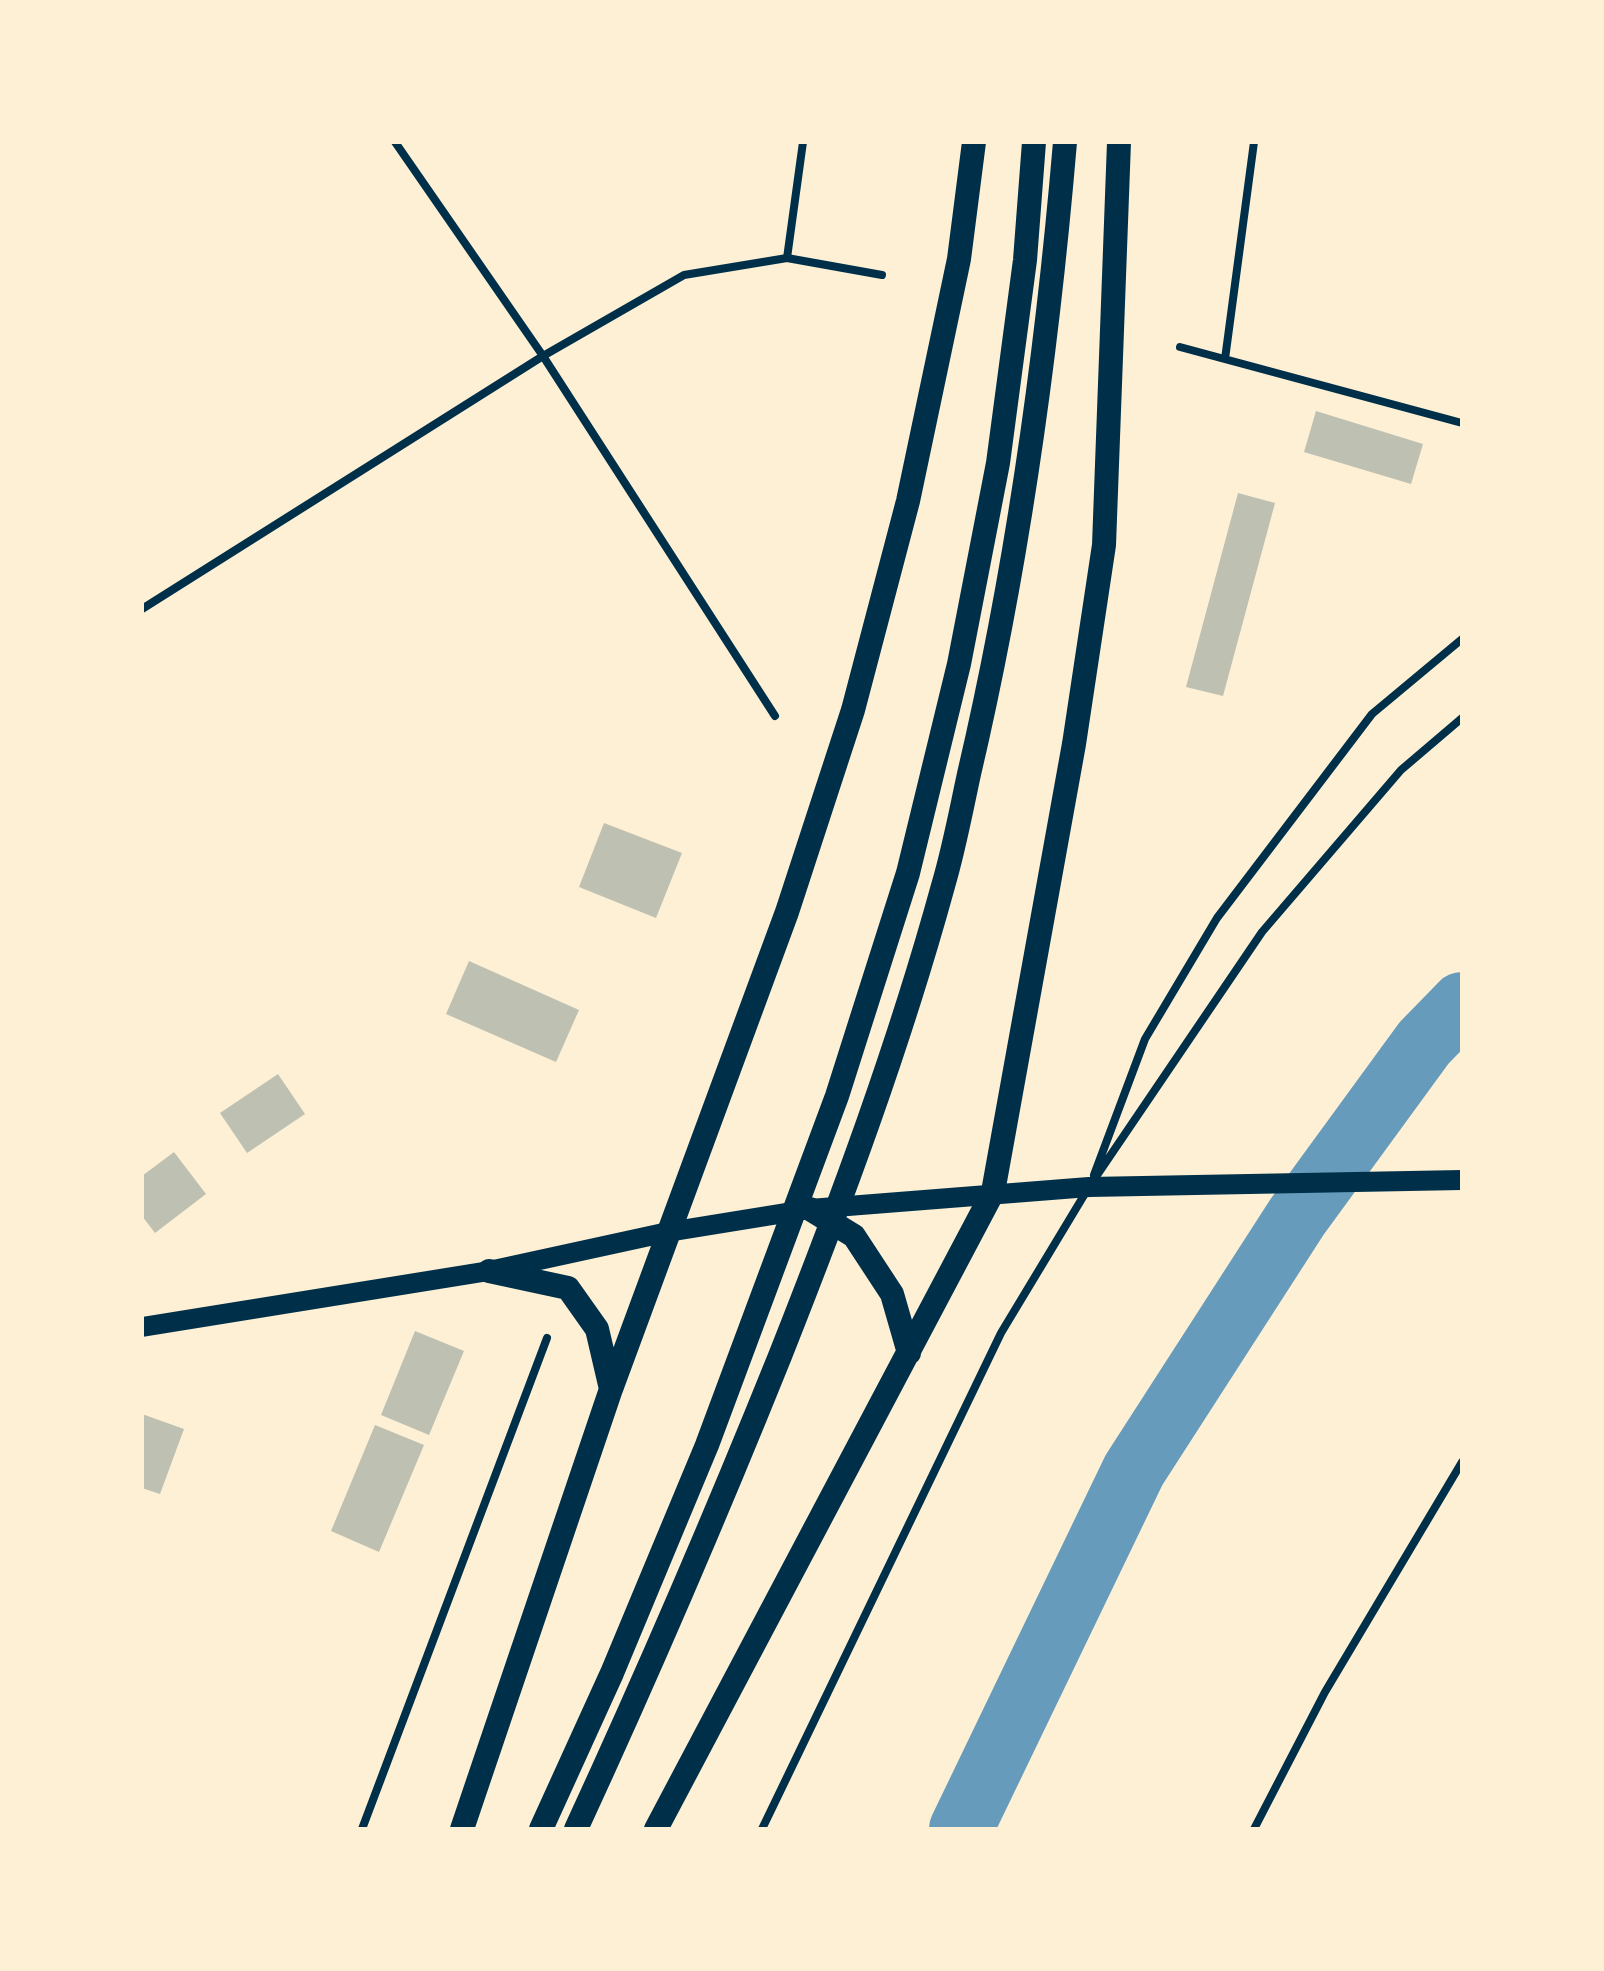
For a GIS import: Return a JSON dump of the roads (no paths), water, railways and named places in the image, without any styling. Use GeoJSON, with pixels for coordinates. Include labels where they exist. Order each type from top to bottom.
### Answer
{"type":"FeatureCollection","features":[{"type":"Feature","properties":{"kind":"highway"},"geometry":{"type":"LineString","coordinates":[[462,1829],[611,1389],[787,912],[853,710],[908,501],[959,259],[974,142]]}},
{"type":"Feature","properties":{"kind":"highway"},"geometry":{"type":"LineString","coordinates":[[541,1829],[612,1673],[701,1459],[837,1096],[908,873],[959,664],[998,463],[1025,260],[1034,142]]}},
{"type":"Feature","properties":{"kind":"highway"},"geometry":{"type":"LineString","coordinates":[[576,1829],[648,1672],[801,1303],[876,1105],[944,885],[993,673],[1029,471],[1065,142]]}},
{"type":"Feature","properties":{"kind":"highway"},"geometry":{"type":"LineString","coordinates":[[656,1829],[993,1192],[1071,759],[1104,545],[1119,142]]}},
{"type":"Feature","properties":{"kind":"highway"},"geometry":{"type":"LineString","coordinates":[[810,1209],[854,1236],[892,1294],[909,1353]]}},
{"type":"Feature","properties":{"kind":"highway"},"geometry":{"type":"LineString","coordinates":[[489,1271],[568,1288],[597,1329],[611,1389]]}},
{"type":"Feature","properties":{"kind":"main road"},"geometry":{"type":"LineString","coordinates":[[142,1327],[489,1271],[668,1232],[810,1209],[993,1192],[1089,1187],[1462,1180]]}},
{"type":"Feature","properties":{"kind":"street"},"geometry":{"type":"LineString","coordinates":[[395,142],[543,356],[775,716]]}},
{"type":"Feature","properties":{"kind":"street"},"geometry":{"type":"LineString","coordinates":[[787,258],[803,142]]}},
{"type":"Feature","properties":{"kind":"street"},"geometry":{"type":"LineString","coordinates":[[1225,359],[1254,142]]}},
{"type":"Feature","properties":{"kind":"street"},"geometry":{"type":"LineString","coordinates":[[142,609],[543,356],[684,275],[787,258],[882,275]]}},
{"type":"Feature","properties":{"kind":"street"},"geometry":{"type":"LineString","coordinates":[[1180,347],[1462,423]]}},
{"type":"Feature","properties":{"kind":"street"},"geometry":{"type":"LineString","coordinates":[[1089,1187],[1145,1039],[1217,918],[1372,714],[1462,639]]}},
{"type":"Feature","properties":{"kind":"street"},"geometry":{"type":"LineString","coordinates":[[762,1829],[1001,1333],[1089,1187],[1262,932],[1401,770],[1462,718]]}},
{"type":"Feature","properties":{"kind":"street"},"geometry":{"type":"LineString","coordinates":[[362,1829],[547,1338]]}},
{"type":"Feature","properties":{"kind":"street"},"geometry":{"type":"LineString","coordinates":[[1254,1829],[1325,1692],[1462,1462]]}},
{"type":"Feature","properties":{"kind":"waterway"},"geometry":{"type":"LineString","coordinates":[[961,1829],[1134,1470],[1297,1217],[1424,1043],[1462,1004]]}}]}
